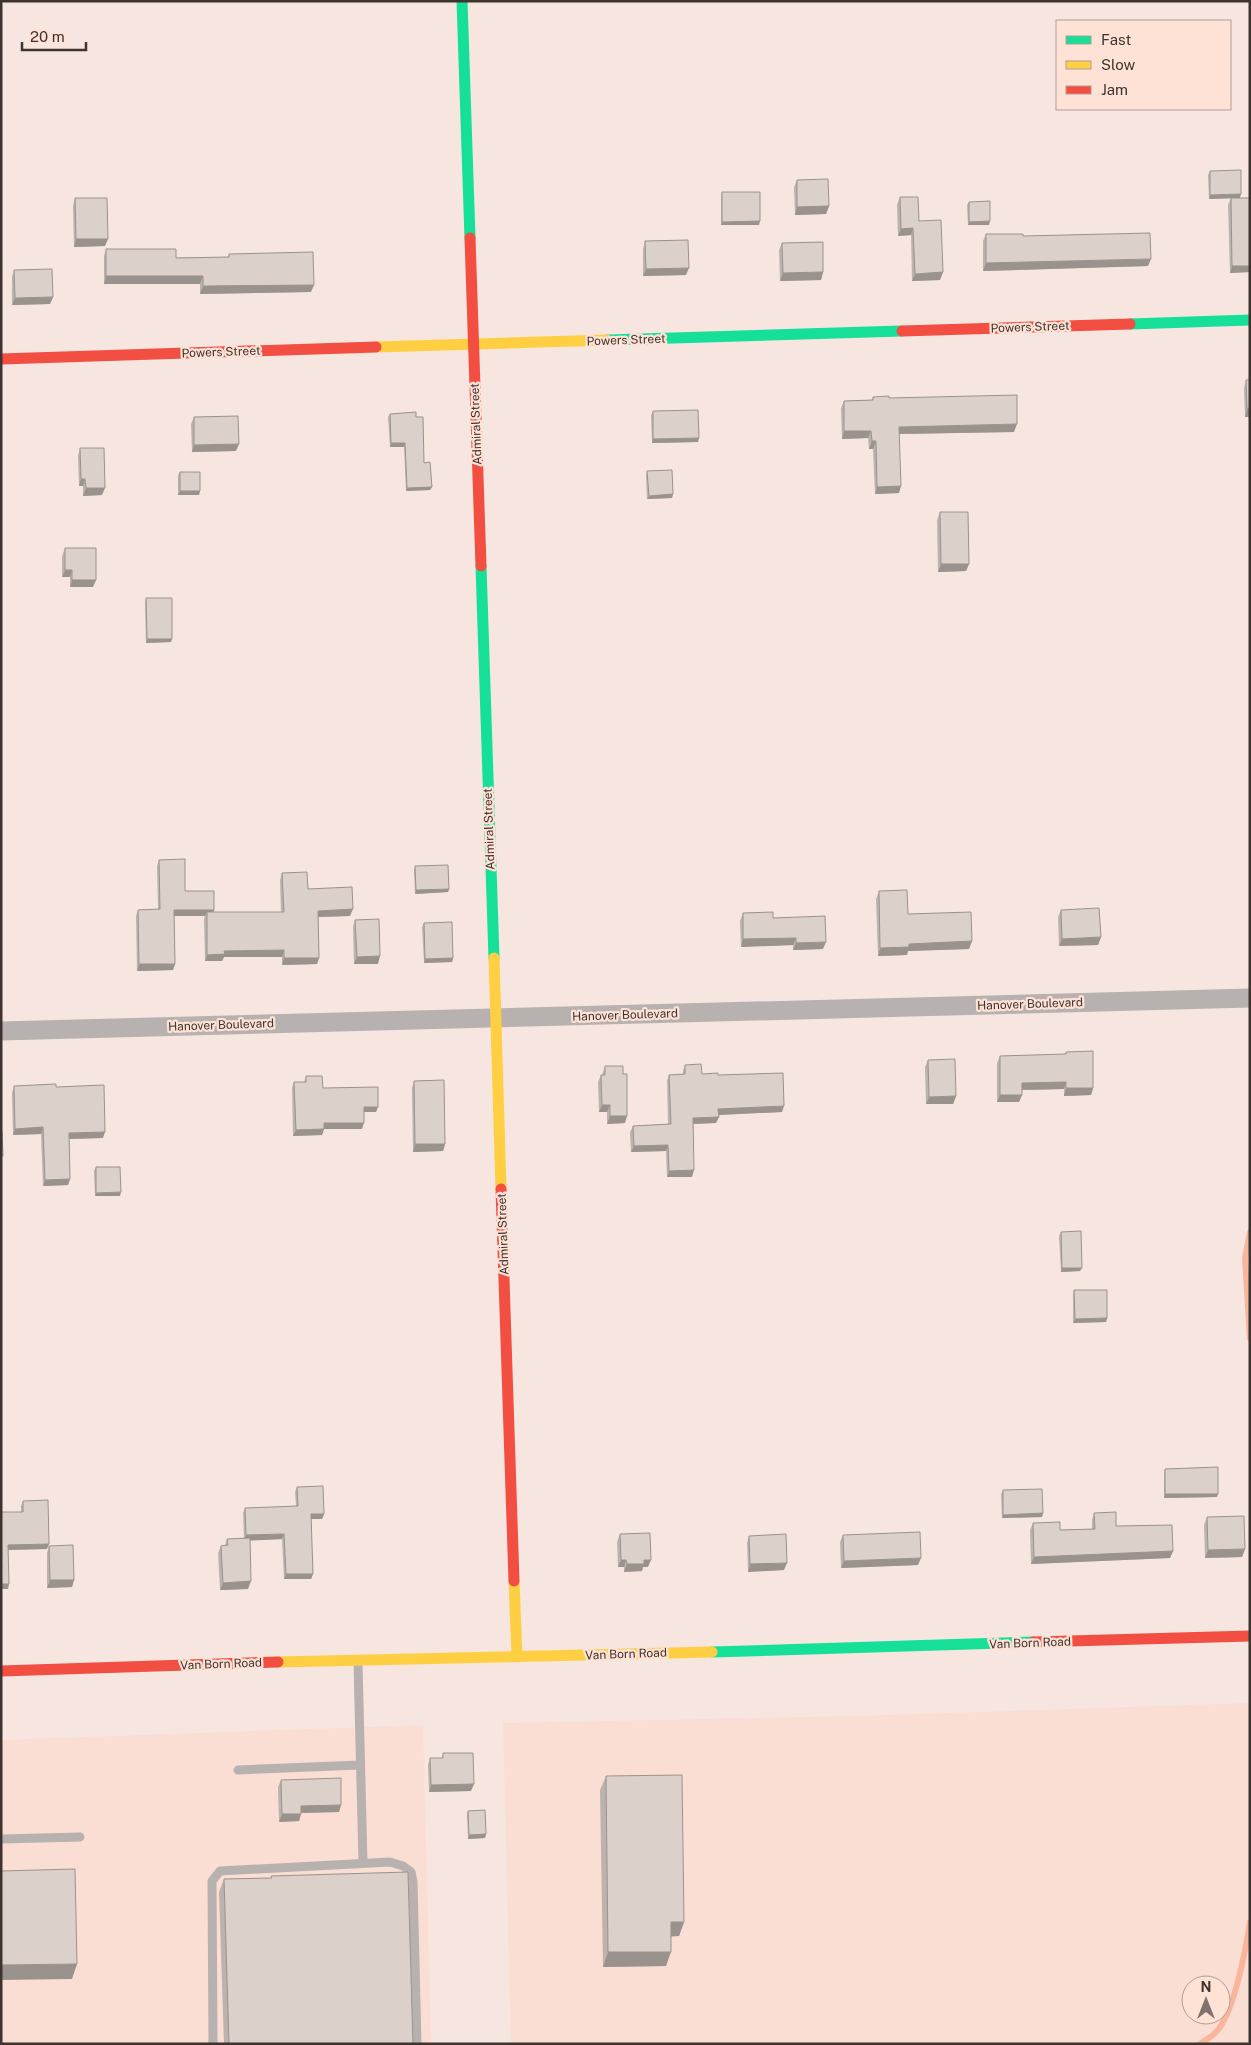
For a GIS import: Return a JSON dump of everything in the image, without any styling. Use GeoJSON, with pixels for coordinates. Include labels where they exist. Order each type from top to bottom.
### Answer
{"type":"FeatureCollection","features":[{"type":"Feature","properties":{"kind":"street","name":"Admiral Street"},"geometry":{"type":"LineString","coordinates":[[462,1],[517,1657]]}},
{"type":"Feature","properties":{"kind":"street","name":"Powers Street"},"geometry":{"type":"LineString","coordinates":[[1,359],[1250,320]]}},
{"type":"Feature","properties":{"kind":"street","name":"Hanover Boulevard"},"geometry":{"type":"LineString","coordinates":[[1,1031],[1250,998]]}},
{"type":"Feature","properties":{"kind":"street","name":"Van Born Road"},"geometry":{"type":"LineString","coordinates":[[1,1671],[1250,1636]]}},
{"type":"Feature","properties":{"kind":"lane"},"geometry":{"type":"LineString","coordinates":[[358,1660],[363,1863]]}},
{"type":"Feature","properties":{"kind":"lane"},"geometry":{"type":"LineString","coordinates":[[238,1770],[360,1765]]}},
{"type":"Feature","properties":{"kind":"lane"},"geometry":{"type":"LineString","coordinates":[[1,1839],[80,1837]]}},
{"type":"Feature","properties":{"kind":"lane"},"geometry":{"type":"LineString","coordinates":[[213,2044],[212,1880],[220,1870],[390,1862],[403,1866],[411,1872],[417,2044]]}},
{"type":"Feature","properties":{"kind":"shaded area"},"geometry":{"type":"Polygon","coordinates":[[[1250,1703],[1250,2044],[511,2044],[503,1723],[856,1716],[1250,1703]]]}},
{"type":"Feature","properties":{"kind":"shaded area"},"geometry":{"type":"Polygon","coordinates":[[[423,1725],[431,2044],[1,2044],[1,1740],[423,1725]]]}},
{"type":"Feature","properties":{"kind":"building"},"geometry":{"type":"Polygon","coordinates":[[[1241,170],[1241,194],[1210,195],[1210,171],[1241,170]]]}},
{"type":"Feature","properties":{"kind":"building"},"geometry":{"type":"Polygon","coordinates":[[[828,179],[829,206],[797,207],[797,180],[828,179]]]}},
{"type":"Feature","properties":{"kind":"building"},"geometry":{"type":"Polygon","coordinates":[[[722,192],[760,192],[760,221],[722,222],[722,192]]]}},
{"type":"Feature","properties":{"kind":"building"},"geometry":{"type":"Polygon","coordinates":[[[900,197],[918,197],[919,221],[941,220],[943,272],[915,274],[913,228],[901,229],[900,197]]]}},
{"type":"Feature","properties":{"kind":"building"},"geometry":{"type":"Polygon","coordinates":[[[75,198],[107,198],[108,239],[76,239],[75,198]]]}},
{"type":"Feature","properties":{"kind":"building"},"geometry":{"type":"Polygon","coordinates":[[[1231,198],[1250,198],[1250,266],[1232,266],[1231,198]]]}},
{"type":"Feature","properties":{"kind":"building"},"geometry":{"type":"Polygon","coordinates":[[[990,201],[990,221],[969,222],[969,202],[990,201]]]}},
{"type":"Feature","properties":{"kind":"building"},"geometry":{"type":"Polygon","coordinates":[[[1150,233],[1151,259],[986,263],[986,234],[1023,234],[1023,236],[1150,233]]]}},
{"type":"Feature","properties":{"kind":"building"},"geometry":{"type":"Polygon","coordinates":[[[688,240],[689,268],[646,269],[645,241],[688,240]]]}},
{"type":"Feature","properties":{"kind":"building"},"geometry":{"type":"Polygon","coordinates":[[[823,242],[823,272],[783,273],[782,243],[823,242]]]}},
{"type":"Feature","properties":{"kind":"building"},"geometry":{"type":"Polygon","coordinates":[[[106,249],[176,249],[176,258],[229,257],[229,254],[313,252],[314,285],[203,286],[203,276],[106,276],[106,249]]]}},
{"type":"Feature","properties":{"kind":"building"},"geometry":{"type":"Polygon","coordinates":[[[52,269],[53,297],[15,298],[14,270],[52,269]]]}},
{"type":"Feature","properties":{"kind":"building"},"geometry":{"type":"Polygon","coordinates":[[[1246,380],[1250,380],[1250,409],[1247,409],[1246,380]]]}},
{"type":"Feature","properties":{"kind":"building"},"geometry":{"type":"Polygon","coordinates":[[[1017,395],[1017,424],[899,427],[901,486],[877,487],[876,441],[872,441],[871,431],[844,431],[844,401],[873,400],[873,397],[889,396],[889,398],[1017,395]]]}},
{"type":"Feature","properties":{"kind":"building"},"geometry":{"type":"Polygon","coordinates":[[[698,410],[699,438],[653,439],[653,411],[698,410]]]}},
{"type":"Feature","properties":{"kind":"building"},"geometry":{"type":"Polygon","coordinates":[[[416,412],[416,417],[423,417],[424,463],[430,462],[432,487],[407,488],[405,443],[391,443],[390,414],[416,412]]]}},
{"type":"Feature","properties":{"kind":"building"},"geometry":{"type":"Polygon","coordinates":[[[238,416],[239,444],[194,445],[194,417],[238,416]]]}},
{"type":"Feature","properties":{"kind":"building"},"geometry":{"type":"Polygon","coordinates":[[[80,448],[104,448],[105,488],[86,488],[85,479],[81,479],[80,448]]]}},
{"type":"Feature","properties":{"kind":"building"},"geometry":{"type":"Polygon","coordinates":[[[672,470],[673,494],[649,496],[647,471],[672,470]]]}},
{"type":"Feature","properties":{"kind":"building"},"geometry":{"type":"Polygon","coordinates":[[[180,472],[200,472],[200,491],[180,491],[180,472]]]}},
{"type":"Feature","properties":{"kind":"building"},"geometry":{"type":"Polygon","coordinates":[[[940,512],[968,512],[969,564],[941,564],[940,512]]]}},
{"type":"Feature","properties":{"kind":"building"},"geometry":{"type":"Polygon","coordinates":[[[65,548],[96,548],[96,580],[72,580],[72,570],[65,570],[65,548]]]}},
{"type":"Feature","properties":{"kind":"building"},"geometry":{"type":"Polygon","coordinates":[[[146,598],[172,598],[172,639],[147,639],[146,598]]]}},
{"type":"Feature","properties":{"kind":"building"},"geometry":{"type":"Polygon","coordinates":[[[185,859],[185,891],[214,891],[214,910],[174,910],[175,964],[139,964],[138,910],[160,909],[159,860],[185,859]]]}},
{"type":"Feature","properties":{"kind":"building"},"geometry":{"type":"Polygon","coordinates":[[[448,865],[449,889],[416,890],[415,866],[448,865]]]}},
{"type":"Feature","properties":{"kind":"building"},"geometry":{"type":"Polygon","coordinates":[[[307,872],[308,889],[352,887],[353,909],[318,911],[319,958],[284,958],[284,950],[224,951],[225,954],[207,955],[207,912],[284,912],[282,873],[307,872]]]}},
{"type":"Feature","properties":{"kind":"building"},"geometry":{"type":"Polygon","coordinates":[[[907,890],[908,914],[971,912],[972,941],[909,944],[909,947],[880,948],[879,891],[907,890]]]}},
{"type":"Feature","properties":{"kind":"building"},"geometry":{"type":"Polygon","coordinates":[[[1099,908],[1101,937],[1062,939],[1061,910],[1099,908]]]}},
{"type":"Feature","properties":{"kind":"building"},"geometry":{"type":"Polygon","coordinates":[[[773,912],[773,918],[825,916],[826,942],[796,943],[796,938],[743,939],[743,913],[773,912]]]}},
{"type":"Feature","properties":{"kind":"building"},"geometry":{"type":"Polygon","coordinates":[[[379,919],[380,956],[357,957],[355,920],[379,919]]]}},
{"type":"Feature","properties":{"kind":"building"},"geometry":{"type":"Polygon","coordinates":[[[452,922],[453,958],[425,959],[424,923],[452,922]]]}},
{"type":"Feature","properties":{"kind":"building"},"geometry":{"type":"Polygon","coordinates":[[[1093,1051],[1093,1088],[1066,1088],[1066,1082],[1022,1083],[1022,1095],[1000,1095],[1000,1056],[1066,1054],[1066,1052],[1093,1051]]]}},
{"type":"Feature","properties":{"kind":"building"},"geometry":{"type":"Polygon","coordinates":[[[955,1059],[956,1096],[929,1097],[928,1060],[955,1059]]]}},
{"type":"Feature","properties":{"kind":"building"},"geometry":{"type":"Polygon","coordinates":[[[701,1064],[702,1074],[783,1073],[784,1106],[718,1109],[719,1117],[693,1118],[694,1170],[669,1171],[668,1145],[634,1146],[633,1126],[671,1124],[669,1075],[685,1074],[685,1065],[701,1064]]]}},
{"type":"Feature","properties":{"kind":"building"},"geometry":{"type":"Polygon","coordinates":[[[605,1066],[623,1066],[623,1074],[627,1074],[627,1116],[610,1116],[610,1105],[602,1105],[601,1075],[605,1075],[605,1066]]]}},
{"type":"Feature","properties":{"kind":"building"},"geometry":{"type":"Polygon","coordinates":[[[306,1076],[322,1076],[323,1088],[378,1087],[378,1107],[364,1107],[364,1123],[324,1123],[324,1129],[296,1130],[294,1082],[306,1082],[306,1076]]]}},
{"type":"Feature","properties":{"kind":"building"},"geometry":{"type":"Polygon","coordinates":[[[444,1080],[445,1144],[415,1144],[414,1081],[444,1080]]]}},
{"type":"Feature","properties":{"kind":"building"},"geometry":{"type":"Polygon","coordinates":[[[56,1084],[56,1087],[104,1085],[105,1132],[69,1133],[70,1179],[45,1180],[43,1127],[15,1129],[14,1086],[56,1084]]]}},
{"type":"Feature","properties":{"kind":"building"},"geometry":{"type":"Polygon","coordinates":[[[2,1131],[3,1156],[1,1156],[2,1131]]]}},
{"type":"Feature","properties":{"kind":"building"},"geometry":{"type":"Polygon","coordinates":[[[96,1167],[120,1167],[121,1192],[96,1193],[96,1167]]]}},
{"type":"Feature","properties":{"kind":"building"},"geometry":{"type":"Polygon","coordinates":[[[1081,1231],[1082,1268],[1062,1268],[1061,1232],[1081,1231]]]}},
{"type":"Feature","properties":{"kind":"building"},"geometry":{"type":"Polygon","coordinates":[[[1074,1290],[1107,1290],[1107,1318],[1075,1319],[1074,1290]]]}},
{"type":"Feature","properties":{"kind":"building"},"geometry":{"type":"Polygon","coordinates":[[[1218,1467],[1218,1494],[1165,1494],[1165,1469],[1218,1467]]]}},
{"type":"Feature","properties":{"kind":"building"},"geometry":{"type":"Polygon","coordinates":[[[323,1486],[324,1514],[311,1514],[313,1574],[286,1574],[284,1534],[246,1535],[245,1508],[298,1506],[297,1487],[323,1486]]]}},
{"type":"Feature","properties":{"kind":"building"},"geometry":{"type":"Polygon","coordinates":[[[1042,1489],[1043,1513],[1003,1515],[1003,1490],[1042,1489]]]}},
{"type":"Feature","properties":{"kind":"building"},"geometry":{"type":"Polygon","coordinates":[[[48,1500],[49,1544],[8,1545],[9,1584],[1,1584],[1,1512],[23,1512],[23,1501],[48,1500]]]}},
{"type":"Feature","properties":{"kind":"building"},"geometry":{"type":"Polygon","coordinates":[[[1116,1512],[1116,1526],[1172,1525],[1173,1551],[1034,1557],[1033,1523],[1060,1522],[1060,1530],[1095,1529],[1094,1513],[1116,1512]]]}},
{"type":"Feature","properties":{"kind":"building"},"geometry":{"type":"Polygon","coordinates":[[[1244,1516],[1245,1549],[1208,1550],[1207,1517],[1244,1516]]]}},
{"type":"Feature","properties":{"kind":"building"},"geometry":{"type":"Polygon","coordinates":[[[920,1532],[921,1558],[844,1561],[843,1535],[920,1532]]]}},
{"type":"Feature","properties":{"kind":"building"},"geometry":{"type":"Polygon","coordinates":[[[650,1533],[651,1560],[644,1560],[644,1564],[627,1564],[626,1560],[621,1560],[620,1534],[650,1533]]]}},
{"type":"Feature","properties":{"kind":"building"},"geometry":{"type":"Polygon","coordinates":[[[786,1534],[787,1563],[750,1564],[749,1536],[786,1534]]]}},
{"type":"Feature","properties":{"kind":"building"},"geometry":{"type":"Polygon","coordinates":[[[250,1538],[251,1581],[223,1583],[221,1546],[228,1545],[227,1539],[250,1538]]]}},
{"type":"Feature","properties":{"kind":"building"},"geometry":{"type":"Polygon","coordinates":[[[73,1545],[74,1580],[50,1580],[49,1546],[73,1545]]]}},
{"type":"Feature","properties":{"kind":"building"},"geometry":{"type":"Polygon","coordinates":[[[443,1753],[473,1753],[474,1784],[431,1785],[430,1758],[443,1758],[443,1753]]]}},
{"type":"Feature","properties":{"kind":"building"},"geometry":{"type":"Polygon","coordinates":[[[682,1775],[684,1922],[671,1922],[671,1952],[608,1952],[606,1776],[682,1775]]]}},
{"type":"Feature","properties":{"kind":"building"},"geometry":{"type":"Polygon","coordinates":[[[341,1778],[341,1805],[301,1806],[301,1814],[282,1814],[281,1780],[341,1778]]]}},
{"type":"Feature","properties":{"kind":"building"},"geometry":{"type":"Polygon","coordinates":[[[485,1810],[486,1834],[469,1835],[468,1811],[485,1810]]]}},
{"type":"Feature","properties":{"kind":"building"},"geometry":{"type":"Polygon","coordinates":[[[75,1869],[77,1964],[1,1965],[1,1871],[75,1869]]]}},
{"type":"Feature","properties":{"kind":"building"},"geometry":{"type":"Polygon","coordinates":[[[408,1872],[413,2044],[229,2044],[224,1879],[408,1872]]]}},
{"type":"Feature","properties":{"kind":"waterway"},"geometry":{"type":"LineString","coordinates":[[1250,1232],[1245,1258],[1250,1338]]}},
{"type":"Feature","properties":{"kind":"waterway"},"geometry":{"type":"LineString","coordinates":[[1200,2044],[1216,2032],[1228,2011],[1234,1996],[1246,1948],[1250,1922]]}},
{"type":"Feature","properties":{"kind":"traffic: fast"},"geometry":{"type":"LineString","coordinates":[[462,1],[470,238]]}},
{"type":"Feature","properties":{"kind":"traffic: fast"},"geometry":{"type":"LineString","coordinates":[[1130,324],[1250,320]]}},
{"type":"Feature","properties":{"kind":"traffic: fast"},"geometry":{"type":"LineString","coordinates":[[607,340],[902,331]]}},
{"type":"Feature","properties":{"kind":"traffic: fast"},"geometry":{"type":"LineString","coordinates":[[481,566],[494,958]]}},
{"type":"Feature","properties":{"kind":"traffic: fast"},"geometry":{"type":"LineString","coordinates":[[712,1652],[1033,1642]]}},
{"type":"Feature","properties":{"kind":"traffic: slow"},"geometry":{"type":"LineString","coordinates":[[376,347],[607,340]]}},
{"type":"Feature","properties":{"kind":"traffic: slow"},"geometry":{"type":"LineString","coordinates":[[494,958],[501,1189]]}},
{"type":"Feature","properties":{"kind":"traffic: slow"},"geometry":{"type":"LineString","coordinates":[[514,1581],[517,1657]]}},
{"type":"Feature","properties":{"kind":"traffic: slow"},"geometry":{"type":"LineString","coordinates":[[278,1662],[712,1652]]}},
{"type":"Feature","properties":{"kind":"traffic: jam"},"geometry":{"type":"LineString","coordinates":[[470,238],[481,566]]}},
{"type":"Feature","properties":{"kind":"traffic: jam"},"geometry":{"type":"LineString","coordinates":[[902,331],[1130,324]]}},
{"type":"Feature","properties":{"kind":"traffic: jam"},"geometry":{"type":"LineString","coordinates":[[1,359],[376,347]]}},
{"type":"Feature","properties":{"kind":"traffic: jam"},"geometry":{"type":"LineString","coordinates":[[501,1189],[514,1581]]}},
{"type":"Feature","properties":{"kind":"traffic: jam"},"geometry":{"type":"LineString","coordinates":[[1033,1642],[1250,1636]]}},
{"type":"Feature","properties":{"kind":"traffic: jam"},"geometry":{"type":"LineString","coordinates":[[1,1671],[278,1662]]}}]}
